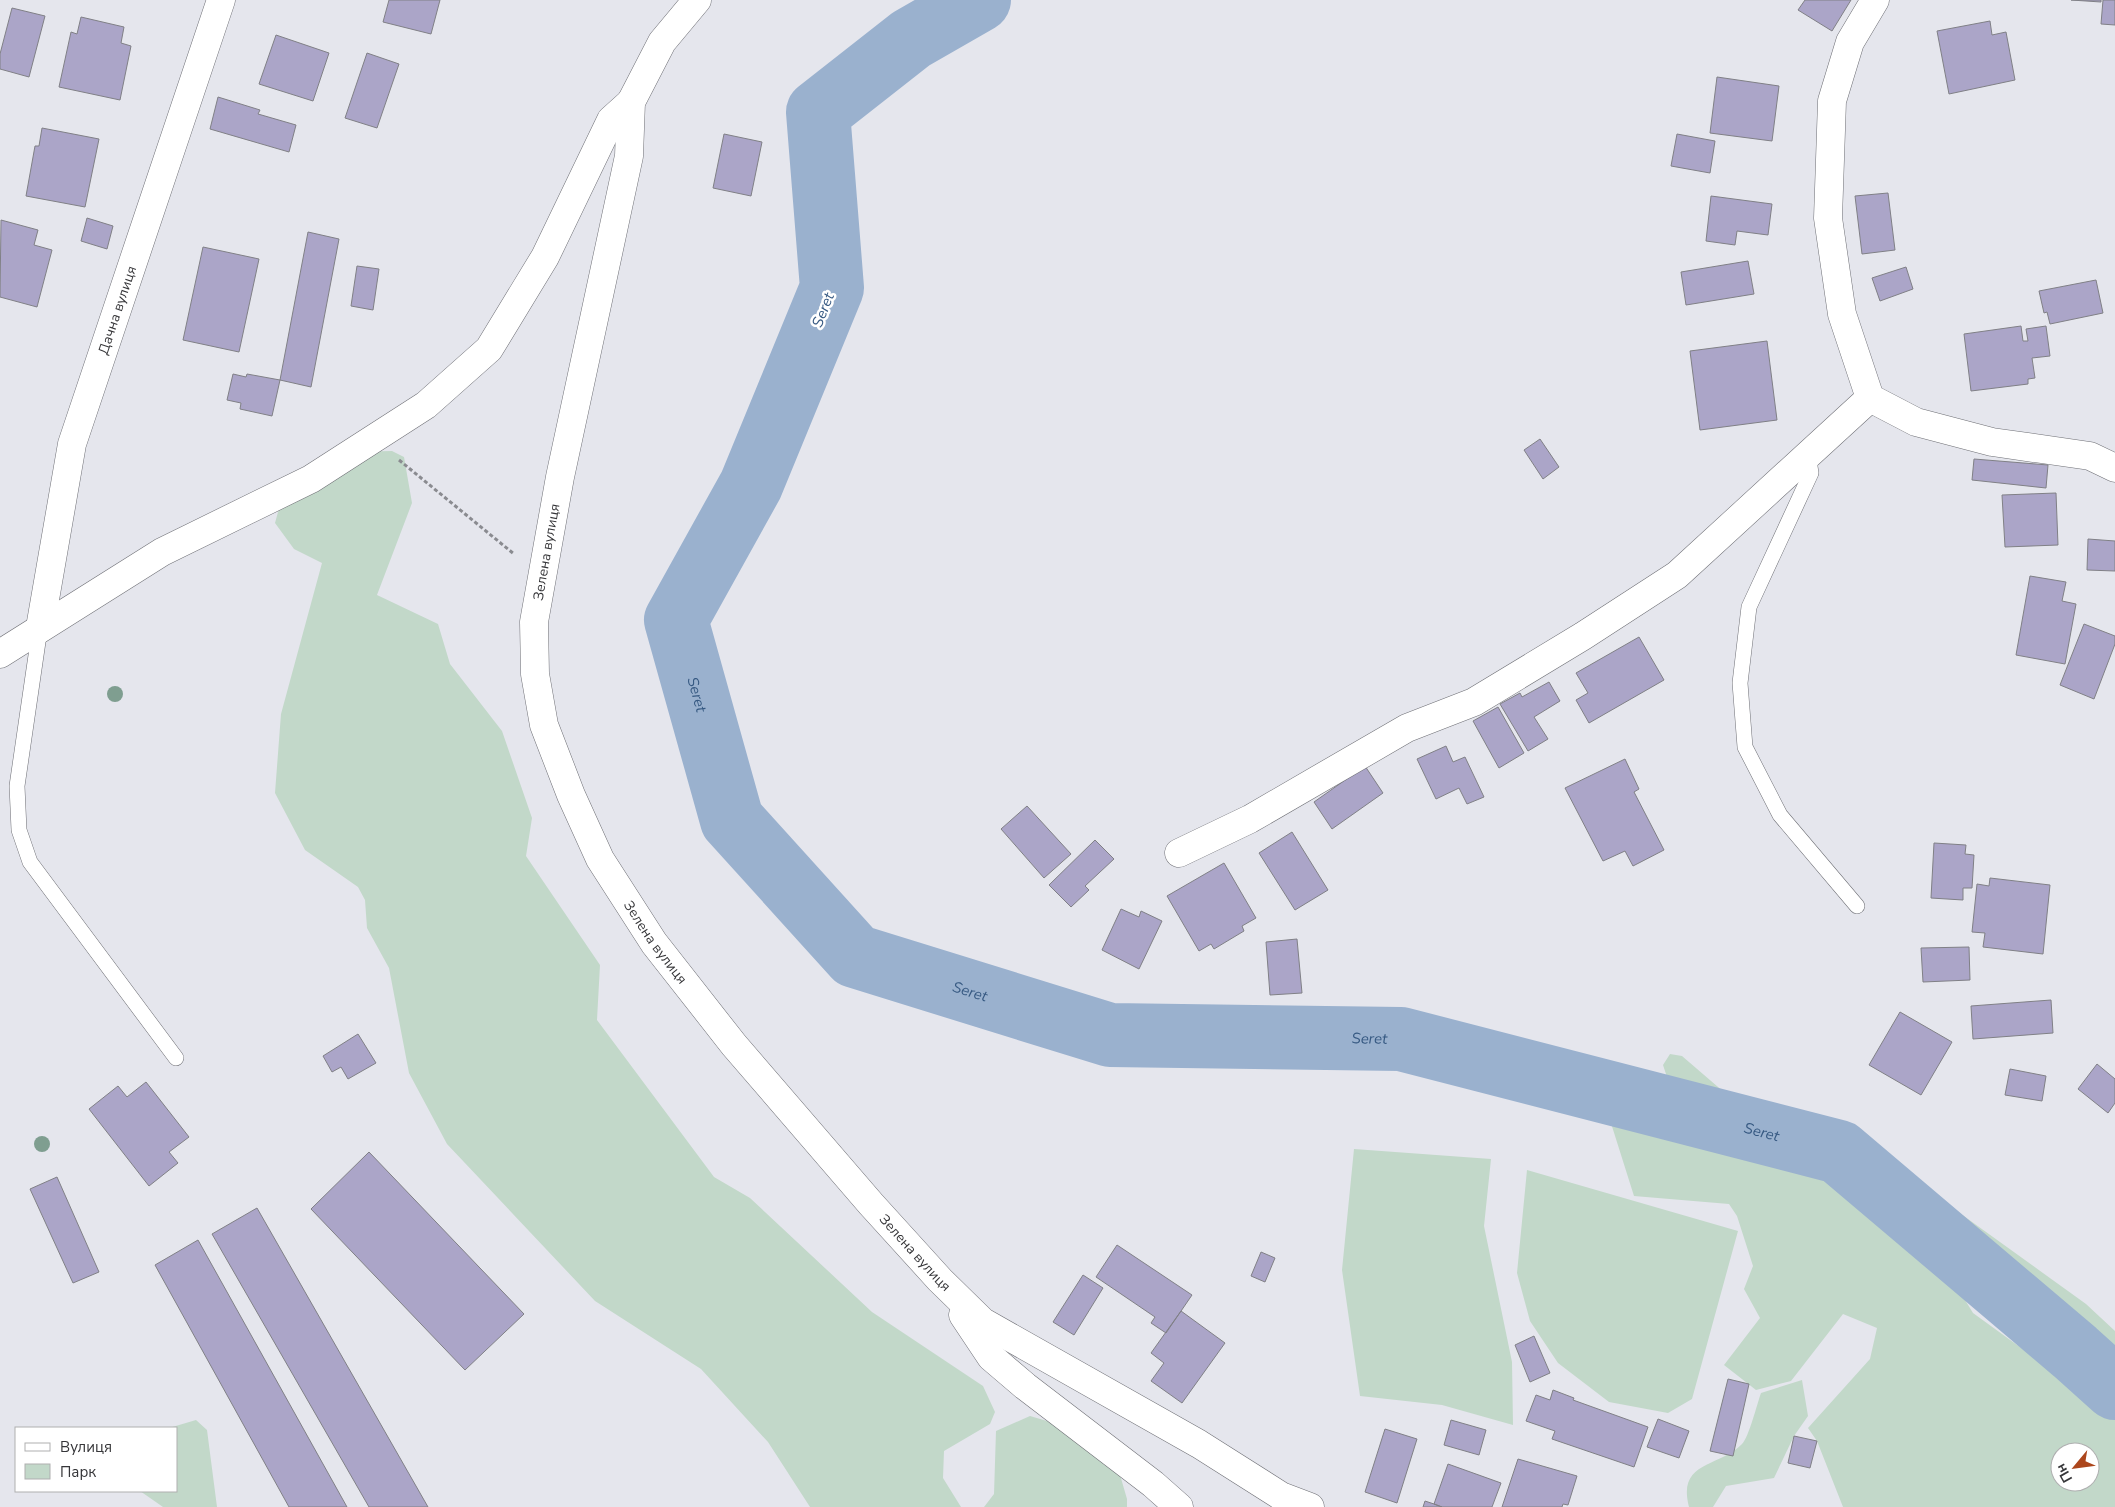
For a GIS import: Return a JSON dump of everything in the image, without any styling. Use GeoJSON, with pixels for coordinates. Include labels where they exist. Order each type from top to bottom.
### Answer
{"type":"FeatureCollection","features":[{"type":"Feature","properties":{"kind":"street","name":"Дачна вулиця"},"geometry":{"type":"LineString","coordinates":[[40,628],[72,444],[221,0]]}},
{"type":"Feature","properties":{"kind":"street"},"geometry":{"type":"LineString","coordinates":[[0,654],[162,552],[311,479],[426,405],[489,349],[545,257],[610,120],[631,102],[662,42],[697,0]]}},
{"type":"Feature","properties":{"kind":"street"},"geometry":{"type":"LineString","coordinates":[[1875,0],[1850,42],[1832,102],[1828,218],[1842,314],[1870,398],[1916,422],[1992,442],[2090,456],[2115,468]]}},
{"type":"Feature","properties":{"kind":"street","name":"Зелена вулиця"},"geometry":{"type":"LineString","coordinates":[[631,102],[629,156],[560,477],[534,631],[535,674],[544,725],[571,795],[600,859],[654,944],[734,1045],[940,1280],[982,1322],[1198,1444],[1281,1496],[1310,1507]]}},
{"type":"Feature","properties":{"kind":"street"},"geometry":{"type":"LineString","coordinates":[[1179,853],[1250,819],[1407,728],[1474,702],[1583,636],[1677,574],[1870,398]]}},
{"type":"Feature","properties":{"kind":"street"},"geometry":{"type":"LineString","coordinates":[[940,1280],[991,1356],[1025,1386],[1154,1484],[1179,1507]]}},
{"type":"Feature","properties":{"kind":"lane"},"geometry":{"type":"LineString","coordinates":[[1808,454],[1811,473],[1749,607],[1740,683],[1745,747],[1780,815],[1857,906]]}},
{"type":"Feature","properties":{"kind":"lane"},"geometry":{"type":"LineString","coordinates":[[40,628],[18,786],[19,830],[30,862],[176,1058]]}},
{"type":"Feature","properties":{"kind":"path"},"geometry":{"type":"LineString","coordinates":[[374,439],[542,577]]}},
{"type":"Feature","properties":{"kind":"green space"},"geometry":{"type":"Polygon","coordinates":[[[392,451],[404,457],[412,503],[377,595],[438,624],[450,664],[502,731],[532,818],[526,856],[600,965],[597,1020],[714,1177],[750,1198],[872,1312],[983,1386],[995,1412],[990,1424],[944,1451],[943,1478],[961,1507],[810,1507],[768,1442],[701,1369],[595,1301],[447,1144],[409,1073],[389,968],[367,928],[365,900],[358,887],[305,850],[275,793],[281,714],[322,563],[294,549],[275,523],[283,494],[347,452],[392,451]]]}},
{"type":"Feature","properties":{"kind":"green space"},"geometry":{"type":"Polygon","coordinates":[[[1670,1054],[1682,1056],[1725,1093],[1841,1131],[1886,1160],[2086,1304],[2115,1331],[2115,1388],[2039,1320],[1950,1260],[1827,1155],[1720,1108],[1682,1098],[1667,1077],[1663,1065],[1670,1054]]]}},
{"type":"Feature","properties":{"kind":"green space"},"geometry":{"type":"Polygon","coordinates":[[[1621,1108],[1707,1115],[1807,1157],[1954,1282],[1973,1313],[2115,1416],[2115,1507],[1843,1507],[1817,1441],[1808,1428],[1870,1359],[1877,1328],[1843,1314],[1791,1381],[1756,1390],[1724,1365],[1760,1318],[1744,1289],[1753,1266],[1737,1216],[1729,1204],[1634,1196],[1610,1120],[1621,1108]]]}},
{"type":"Feature","properties":{"kind":"green space"},"geometry":{"type":"Polygon","coordinates":[[[1354,1149],[1491,1159],[1484,1226],[1512,1362],[1513,1425],[1442,1405],[1360,1396],[1342,1270],[1354,1149]]]}},
{"type":"Feature","properties":{"kind":"green space"},"geometry":{"type":"Polygon","coordinates":[[[1527,1170],[1738,1231],[1692,1399],[1668,1413],[1609,1402],[1558,1363],[1530,1321],[1517,1273],[1527,1170]]]}},
{"type":"Feature","properties":{"kind":"green space"},"geometry":{"type":"Polygon","coordinates":[[[1802,1380],[1808,1416],[1794,1436],[1774,1478],[1726,1486],[1713,1507],[1689,1507],[1687,1492],[1689,1481],[1694,1473],[1732,1452],[1742,1444],[1750,1428],[1761,1393],[1802,1380]]]}},
{"type":"Feature","properties":{"kind":"green space"},"geometry":{"type":"Polygon","coordinates":[[[1030,1416],[1057,1424],[1116,1461],[1127,1499],[1127,1507],[984,1507],[994,1494],[996,1431],[1030,1416]]]}},
{"type":"Feature","properties":{"kind":"green space"},"geometry":{"type":"Polygon","coordinates":[[[196,1420],[207,1430],[217,1507],[163,1507],[141,1492],[178,1492],[178,1427],[172,1427],[196,1420]]]}},
{"type":"Feature","properties":{"kind":"building"},"geometry":{"type":"Polygon","coordinates":[[[389,0],[440,0],[431,34],[383,22],[389,0]]]}},
{"type":"Feature","properties":{"kind":"building"},"geometry":{"type":"Polygon","coordinates":[[[1805,0],[1851,0],[1832,31],[1798,10],[1805,0]]]}},
{"type":"Feature","properties":{"kind":"building"},"geometry":{"type":"Polygon","coordinates":[[[2071,0],[2101,0],[2101,2],[2071,0]]]}},
{"type":"Feature","properties":{"kind":"building"},"geometry":{"type":"Polygon","coordinates":[[[2103,0],[2115,0],[2115,25],[2101,24],[2103,0]]]}},
{"type":"Feature","properties":{"kind":"building"},"geometry":{"type":"Polygon","coordinates":[[[12,8],[45,16],[29,77],[0,69],[0,54],[12,8]]]}},
{"type":"Feature","properties":{"kind":"building"},"geometry":{"type":"Polygon","coordinates":[[[81,17],[124,27],[121,43],[131,46],[120,100],[59,87],[71,32],[77,34],[81,17]]]}},
{"type":"Feature","properties":{"kind":"building"},"geometry":{"type":"Polygon","coordinates":[[[1990,21],[1992,35],[2006,32],[2015,80],[1949,94],[1937,31],[1990,21]]]}},
{"type":"Feature","properties":{"kind":"building"},"geometry":{"type":"Polygon","coordinates":[[[276,35],[329,53],[313,101],[259,84],[276,35]]]}},
{"type":"Feature","properties":{"kind":"building"},"geometry":{"type":"Polygon","coordinates":[[[367,53],[399,64],[377,128],[345,118],[367,53]]]}},
{"type":"Feature","properties":{"kind":"building"},"geometry":{"type":"Polygon","coordinates":[[[1717,77],[1779,86],[1772,141],[1710,133],[1717,77]]]}},
{"type":"Feature","properties":{"kind":"building"},"geometry":{"type":"Polygon","coordinates":[[[218,97],[260,110],[258,114],[296,125],[289,152],[210,129],[218,97]]]}},
{"type":"Feature","properties":{"kind":"building"},"geometry":{"type":"Polygon","coordinates":[[[42,128],[99,139],[85,207],[26,196],[35,146],[39,146],[42,128]]]}},
{"type":"Feature","properties":{"kind":"building"},"geometry":{"type":"Polygon","coordinates":[[[724,134],[762,142],[751,196],[713,188],[724,134]]]}},
{"type":"Feature","properties":{"kind":"building"},"geometry":{"type":"Polygon","coordinates":[[[1677,134],[1715,141],[1710,173],[1671,166],[1677,134]]]}},
{"type":"Feature","properties":{"kind":"building"},"geometry":{"type":"Polygon","coordinates":[[[1888,193],[1895,250],[1862,254],[1855,196],[1888,193]]]}},
{"type":"Feature","properties":{"kind":"building"},"geometry":{"type":"Polygon","coordinates":[[[1711,196],[1772,204],[1768,235],[1737,231],[1735,245],[1706,241],[1711,196]]]}},
{"type":"Feature","properties":{"kind":"building"},"geometry":{"type":"Polygon","coordinates":[[[87,218],[113,226],[107,249],[81,241],[87,218]]]}},
{"type":"Feature","properties":{"kind":"building"},"geometry":{"type":"Polygon","coordinates":[[[1,220],[38,230],[34,245],[52,250],[37,307],[0,297],[1,220]]]}},
{"type":"Feature","properties":{"kind":"building"},"geometry":{"type":"Polygon","coordinates":[[[308,232],[339,239],[311,387],[280,380],[308,232]]]}},
{"type":"Feature","properties":{"kind":"building"},"geometry":{"type":"Polygon","coordinates":[[[203,247],[259,259],[239,352],[183,340],[203,247]]]}},
{"type":"Feature","properties":{"kind":"building"},"geometry":{"type":"Polygon","coordinates":[[[1748,261],[1754,294],[1686,305],[1681,272],[1748,261]]]}},
{"type":"Feature","properties":{"kind":"building"},"geometry":{"type":"Polygon","coordinates":[[[357,266],[379,269],[373,310],[351,306],[357,266]]]}},
{"type":"Feature","properties":{"kind":"building"},"geometry":{"type":"Polygon","coordinates":[[[1906,267],[1913,289],[1880,301],[1872,278],[1906,267]]]}},
{"type":"Feature","properties":{"kind":"building"},"geometry":{"type":"Polygon","coordinates":[[[2096,280],[2103,313],[2050,324],[2047,312],[2044,313],[2039,291],[2096,280]]]}},
{"type":"Feature","properties":{"kind":"building"},"geometry":{"type":"Polygon","coordinates":[[[2021,326],[2023,341],[2028,341],[2026,329],[2046,326],[2050,356],[2032,358],[2035,378],[2028,379],[2028,384],[1971,391],[1964,334],[2021,326]]]}},
{"type":"Feature","properties":{"kind":"building"},"geometry":{"type":"Polygon","coordinates":[[[1767,341],[1777,420],[1700,430],[1690,351],[1767,341]]]}},
{"type":"Feature","properties":{"kind":"building"},"geometry":{"type":"Polygon","coordinates":[[[233,374],[246,377],[247,374],[280,380],[272,416],[240,409],[241,403],[227,400],[233,374]]]}},
{"type":"Feature","properties":{"kind":"building"},"geometry":{"type":"Polygon","coordinates":[[[1540,439],[1559,467],[1543,479],[1524,450],[1540,439]]]}},
{"type":"Feature","properties":{"kind":"building"},"geometry":{"type":"Polygon","coordinates":[[[1974,459],[2048,465],[2046,488],[1972,480],[1974,459]]]}},
{"type":"Feature","properties":{"kind":"building"},"geometry":{"type":"Polygon","coordinates":[[[2056,493],[2058,545],[2005,547],[2002,495],[2056,493]]]}},
{"type":"Feature","properties":{"kind":"building"},"geometry":{"type":"Polygon","coordinates":[[[2088,539],[2115,541],[2115,571],[2087,570],[2088,539]]]}},
{"type":"Feature","properties":{"kind":"building"},"geometry":{"type":"Polygon","coordinates":[[[2030,576],[2066,582],[2062,601],[2076,604],[2065,664],[2016,655],[2030,576]]]}},
{"type":"Feature","properties":{"kind":"building"},"geometry":{"type":"Polygon","coordinates":[[[2084,624],[2115,636],[2115,644],[2094,699],[2060,685],[2084,624]]]}},
{"type":"Feature","properties":{"kind":"building"},"geometry":{"type":"Polygon","coordinates":[[[1639,637],[1664,680],[1589,723],[1576,700],[1588,693],[1576,673],[1639,637]]]}},
{"type":"Feature","properties":{"kind":"building"},"geometry":{"type":"Polygon","coordinates":[[[1549,682],[1560,701],[1534,717],[1548,739],[1528,751],[1500,704],[1520,693],[1522,697],[1549,682]]]}},
{"type":"Feature","properties":{"kind":"building"},"geometry":{"type":"Polygon","coordinates":[[[1498,707],[1524,753],[1499,768],[1473,721],[1498,707]]]}},
{"type":"Feature","properties":{"kind":"building"},"geometry":{"type":"Polygon","coordinates":[[[1446,746],[1453,762],[1465,757],[1484,797],[1467,804],[1459,788],[1436,799],[1417,759],[1446,746]]]}},
{"type":"Feature","properties":{"kind":"building"},"geometry":{"type":"Polygon","coordinates":[[[1625,759],[1639,789],[1634,792],[1664,850],[1633,866],[1625,851],[1603,861],[1565,788],[1625,759]]]}},
{"type":"Feature","properties":{"kind":"building"},"geometry":{"type":"Polygon","coordinates":[[[1365,766],[1383,793],[1332,829],[1314,802],[1365,766]]]}},
{"type":"Feature","properties":{"kind":"building"},"geometry":{"type":"Polygon","coordinates":[[[1027,806],[1071,854],[1044,878],[1001,829],[1027,806]]]}},
{"type":"Feature","properties":{"kind":"building"},"geometry":{"type":"Polygon","coordinates":[[[1292,832],[1328,890],[1295,910],[1259,853],[1292,832]]]}},
{"type":"Feature","properties":{"kind":"building"},"geometry":{"type":"Polygon","coordinates":[[[1095,840],[1114,859],[1085,886],[1089,890],[1071,907],[1049,885],[1095,840]]]}},
{"type":"Feature","properties":{"kind":"building"},"geometry":{"type":"Polygon","coordinates":[[[1934,843],[1966,845],[1965,854],[1974,855],[1972,888],[1963,888],[1963,900],[1931,898],[1934,843]]]}},
{"type":"Feature","properties":{"kind":"building"},"geometry":{"type":"Polygon","coordinates":[[[1224,863],[1256,918],[1242,926],[1244,931],[1214,949],[1211,944],[1199,951],[1167,896],[1224,863]]]}},
{"type":"Feature","properties":{"kind":"building"},"geometry":{"type":"Polygon","coordinates":[[[1990,878],[2050,885],[2043,954],[1983,947],[1985,933],[1972,932],[1977,884],[1989,886],[1990,878]]]}},
{"type":"Feature","properties":{"kind":"building"},"geometry":{"type":"Polygon","coordinates":[[[1121,909],[1139,917],[1141,911],[1162,921],[1139,969],[1102,950],[1121,909]]]}},
{"type":"Feature","properties":{"kind":"building"},"geometry":{"type":"Polygon","coordinates":[[[1297,939],[1302,993],[1270,995],[1266,942],[1297,939]]]}},
{"type":"Feature","properties":{"kind":"building"},"geometry":{"type":"Polygon","coordinates":[[[1969,947],[1970,980],[1923,982],[1921,948],[1969,947]]]}},
{"type":"Feature","properties":{"kind":"building"},"geometry":{"type":"Polygon","coordinates":[[[2051,1000],[2053,1033],[1973,1039],[1971,1006],[2051,1000]]]}},
{"type":"Feature","properties":{"kind":"building"},"geometry":{"type":"Polygon","coordinates":[[[1900,1012],[1952,1042],[1921,1095],[1869,1065],[1900,1012]]]}},
{"type":"Feature","properties":{"kind":"building"},"geometry":{"type":"Polygon","coordinates":[[[358,1034],[376,1063],[348,1079],[341,1067],[332,1072],[323,1056],[358,1034]]]}},
{"type":"Feature","properties":{"kind":"building"},"geometry":{"type":"Polygon","coordinates":[[[2097,1064],[2115,1079],[2115,1103],[2108,1113],[2078,1089],[2097,1064]]]}},
{"type":"Feature","properties":{"kind":"building"},"geometry":{"type":"Polygon","coordinates":[[[2010,1069],[2046,1076],[2042,1101],[2005,1095],[2010,1069]]]}},
{"type":"Feature","properties":{"kind":"building"},"geometry":{"type":"Polygon","coordinates":[[[146,1082],[189,1137],[169,1152],[178,1163],[149,1186],[89,1109],[118,1086],[127,1097],[146,1082]]]}},
{"type":"Feature","properties":{"kind":"building"},"geometry":{"type":"Polygon","coordinates":[[[369,1152],[524,1314],[465,1370],[311,1209],[369,1152]]]}},
{"type":"Feature","properties":{"kind":"building"},"geometry":{"type":"Polygon","coordinates":[[[57,1177],[99,1272],[73,1283],[30,1189],[57,1177]]]}},
{"type":"Feature","properties":{"kind":"building"},"geometry":{"type":"Polygon","coordinates":[[[257,1208],[428,1507],[369,1507],[212,1234],[257,1208]]]}},
{"type":"Feature","properties":{"kind":"building"},"geometry":{"type":"Polygon","coordinates":[[[198,1240],[347,1507],[289,1507],[155,1265],[198,1240]]]}},
{"type":"Feature","properties":{"kind":"building"},"geometry":{"type":"Polygon","coordinates":[[[1117,1245],[1192,1295],[1166,1333],[1151,1323],[1155,1317],[1096,1277],[1117,1245]]]}},
{"type":"Feature","properties":{"kind":"building"},"geometry":{"type":"Polygon","coordinates":[[[1261,1252],[1275,1258],[1265,1282],[1251,1276],[1261,1252]]]}},
{"type":"Feature","properties":{"kind":"building"},"geometry":{"type":"Polygon","coordinates":[[[1083,1275],[1103,1288],[1074,1335],[1053,1322],[1083,1275]]]}},
{"type":"Feature","properties":{"kind":"building"},"geometry":{"type":"Polygon","coordinates":[[[1181,1311],[1225,1343],[1182,1403],[1151,1381],[1164,1363],[1151,1353],[1181,1311]]]}},
{"type":"Feature","properties":{"kind":"building"},"geometry":{"type":"Polygon","coordinates":[[[1534,1336],[1550,1373],[1530,1382],[1515,1345],[1534,1336]]]}},
{"type":"Feature","properties":{"kind":"building"},"geometry":{"type":"Polygon","coordinates":[[[1728,1379],[1749,1384],[1733,1456],[1710,1451],[1728,1379]]]}},
{"type":"Feature","properties":{"kind":"building"},"geometry":{"type":"Polygon","coordinates":[[[1553,1390],[1574,1398],[1573,1400],[1648,1427],[1634,1467],[1552,1439],[1555,1431],[1526,1421],[1536,1395],[1550,1400],[1553,1390]]]}},
{"type":"Feature","properties":{"kind":"building"},"geometry":{"type":"Polygon","coordinates":[[[1658,1419],[1689,1431],[1679,1458],[1647,1447],[1658,1419]]]}},
{"type":"Feature","properties":{"kind":"building"},"geometry":{"type":"Polygon","coordinates":[[[1451,1420],[1486,1430],[1479,1455],[1444,1445],[1451,1420]]]}},
{"type":"Feature","properties":{"kind":"building"},"geometry":{"type":"Polygon","coordinates":[[[1385,1429],[1417,1439],[1397,1503],[1365,1492],[1385,1429]]]}},
{"type":"Feature","properties":{"kind":"building"},"geometry":{"type":"Polygon","coordinates":[[[1794,1436],[1817,1441],[1810,1468],[1788,1463],[1794,1436]]]}},
{"type":"Feature","properties":{"kind":"building"},"geometry":{"type":"Polygon","coordinates":[[[1518,1459],[1577,1476],[1568,1505],[1563,1504],[1562,1507],[1502,1507],[1518,1459]]]}},
{"type":"Feature","properties":{"kind":"building"},"geometry":{"type":"Polygon","coordinates":[[[1448,1464],[1501,1483],[1492,1507],[1442,1507],[1434,1504],[1448,1464]]]}},
{"type":"Feature","properties":{"kind":"building"},"geometry":{"type":"Polygon","coordinates":[[[1425,1501],[1434,1504],[1442,1507],[1423,1507],[1425,1501]]]}},
{"type":"Feature","properties":{"kind":"waterway","name":"Seret"},"geometry":{"type":"LineString","coordinates":[[979,0],[911,39],[818,112],[832,288],[751,485],[676,620],[732,820],[855,956],[1110,1035],[1401,1039],[1839,1152],[2115,1388]]}}]}
